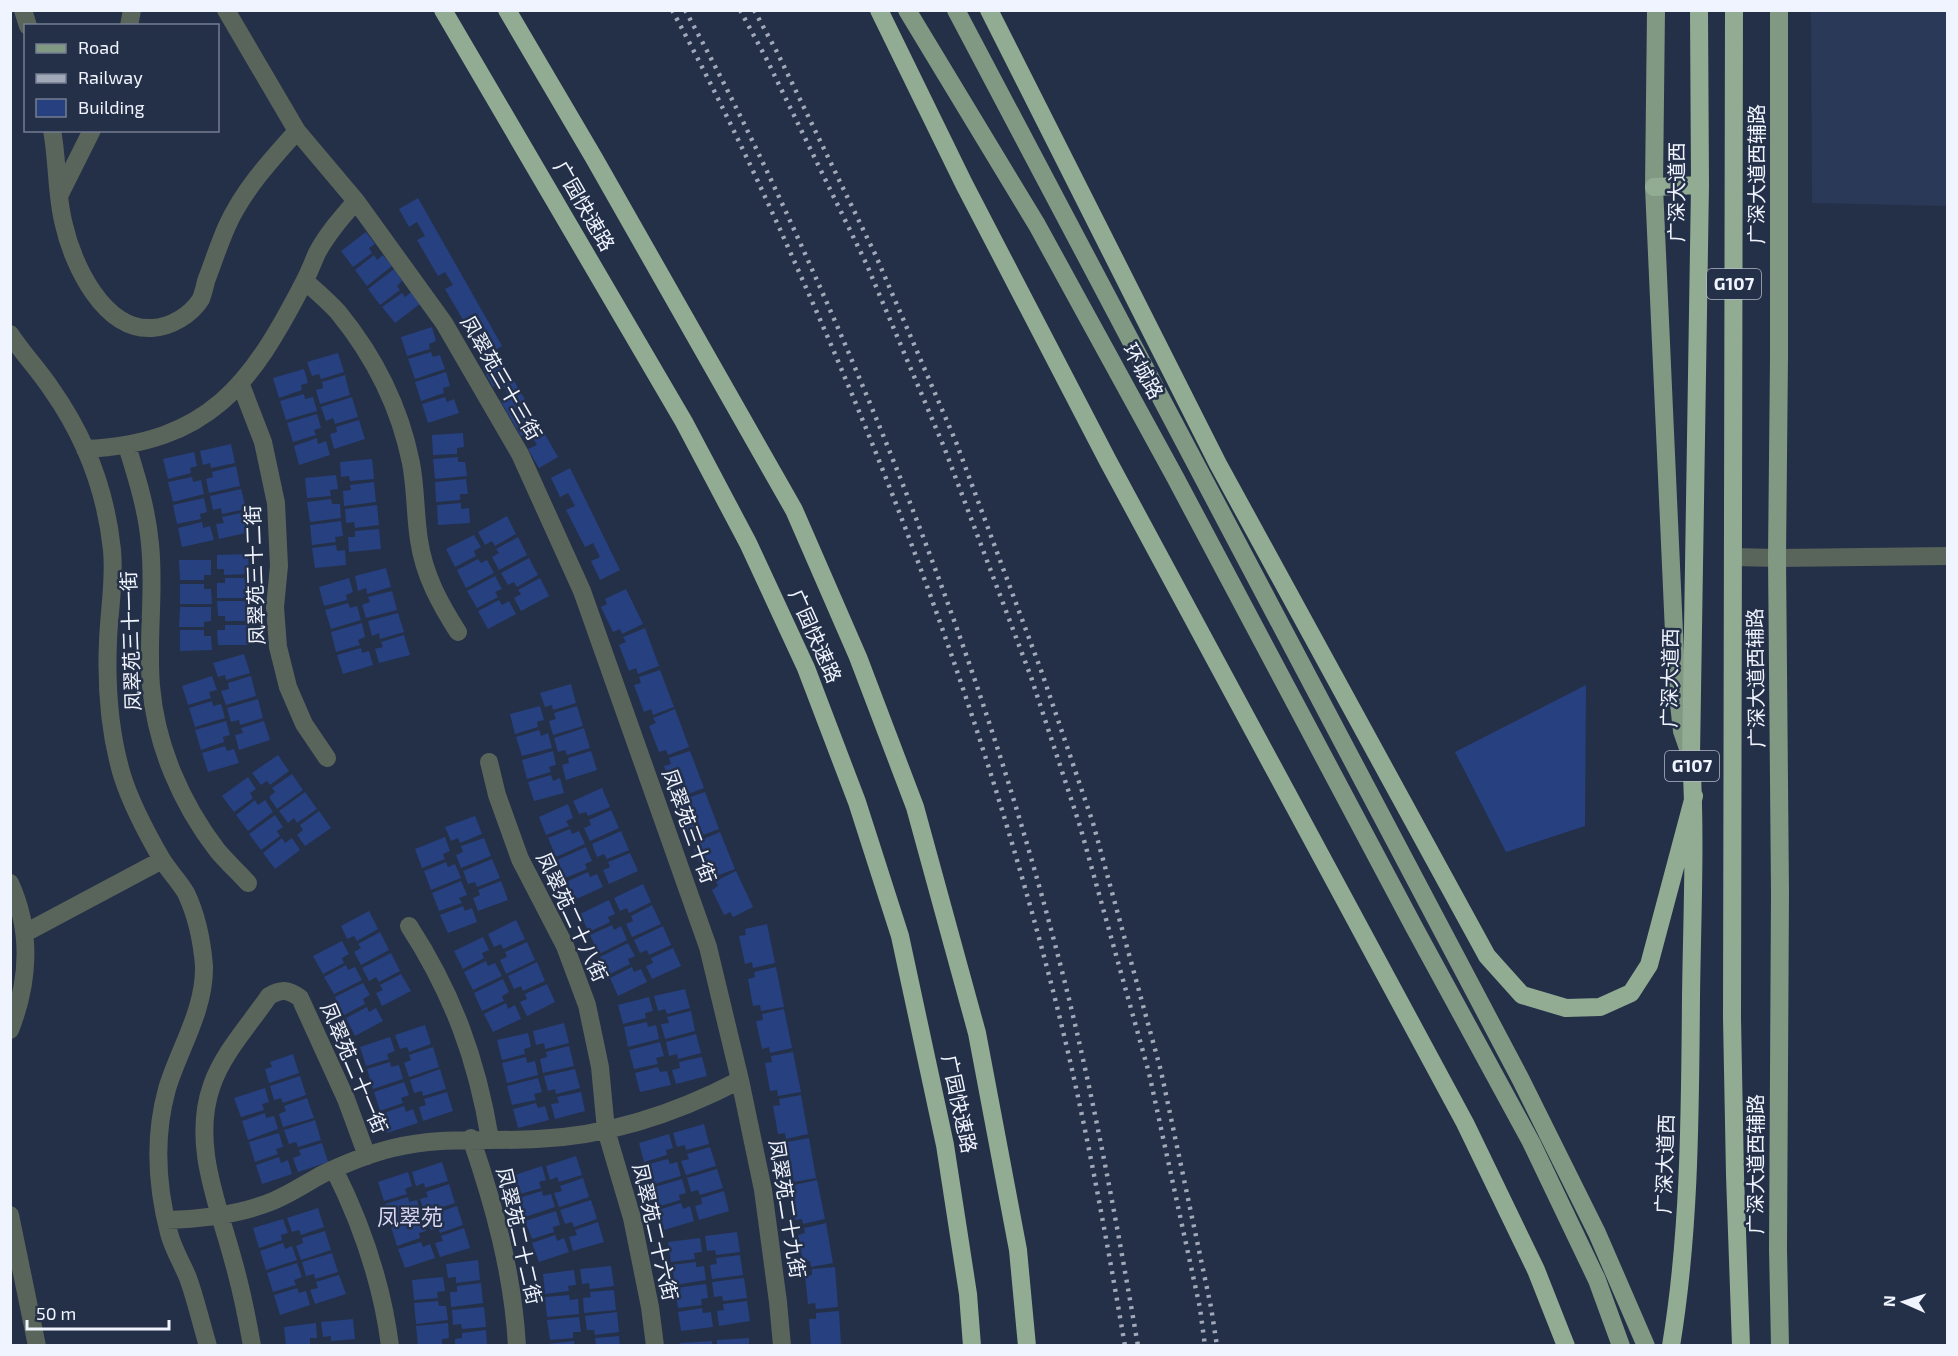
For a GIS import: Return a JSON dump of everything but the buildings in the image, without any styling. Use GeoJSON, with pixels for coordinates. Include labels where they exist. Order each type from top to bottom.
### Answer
{"type":"FeatureCollection","features":[{"type":"Feature","properties":{"kind":"highway","name":"广园快速路"},"geometry":{"type":"LineString","coordinates":[[442,10],[684,422],[748,543],[806,668],[857,802],[900,936],[945,1145],[968,1294],[972,1346]]}},
{"type":"Feature","properties":{"kind":"highway","name":"广园快速路"},"geometry":{"type":"LineString","coordinates":[[507,10],[600,168],[794,510],[858,657],[915,807],[977,1033],[1018,1250],[1027,1346]]}},
{"type":"Feature","properties":{"kind":"highway"},"geometry":{"type":"LineString","coordinates":[[879,10],[964,184],[1108,461],[1465,1123],[1536,1270],[1566,1346]]}},
{"type":"Feature","properties":{"kind":"highway"},"geometry":{"type":"LineString","coordinates":[[989,10],[1218,464],[1486,956],[1522,995],[1566,1008],[1600,1007],[1631,993],[1649,966],[1694,796]]}},
{"type":"Feature","properties":{"kind":"highway","name":"广深大道西"},"geometry":{"type":"LineString","coordinates":[[1672,1343],[1686,1218],[1691,1035],[1694,796],[1691,756],[1700,186],[1699,10]]}},
{"type":"Feature","properties":{"kind":"highway","name":"G107"},"geometry":{"type":"LineString","coordinates":[[1734,10],[1732,1018],[1740,1342]]}},
{"type":"Feature","properties":{"kind":"highway"},"geometry":{"type":"LineString","coordinates":[[1654,188],[1700,186]]}},
{"type":"Feature","properties":{"kind":"main road","name":"环城路"},"geometry":{"type":"LineString","coordinates":[[907,10],[1037,225],[1175,477],[1531,1142],[1598,1280],[1622,1346]]}},
{"type":"Feature","properties":{"kind":"main road","name":"环城路"},"geometry":{"type":"LineString","coordinates":[[956,10],[1520,1078],[1597,1233],[1646,1346]]}},
{"type":"Feature","properties":{"kind":"main road"},"geometry":{"type":"LineString","coordinates":[[1656,10],[1654,188],[1676,677],[1682,731],[1691,756]]}},
{"type":"Feature","properties":{"kind":"main road","name":"广深大道西辅路"},"geometry":{"type":"LineString","coordinates":[[1779,10],[1777,558],[1780,1346]]}},
{"type":"Feature","properties":{"kind":"street","name":"凤翠苑三十三街"},"geometry":{"type":"LineString","coordinates":[[226,10],[297,131],[356,201],[444,323],[520,454],[582,591]]}},
{"type":"Feature","properties":{"kind":"street"},"geometry":{"type":"LineString","coordinates":[[52,132],[63,224],[84,278],[114,316],[132,326],[151,328],[171,325],[188,314],[200,299],[228,225],[258,174],[297,131]]}},
{"type":"Feature","properties":{"kind":"street"},"geometry":{"type":"LineString","coordinates":[[59,196],[91,132]]}},
{"type":"Feature","properties":{"kind":"street"},"geometry":{"type":"LineString","coordinates":[[85,449],[127,446],[154,440],[186,426],[215,408],[241,385],[260,361],[305,281],[318,252],[335,225],[356,201]]}},
{"type":"Feature","properties":{"kind":"street"},"geometry":{"type":"LineString","coordinates":[[305,281],[337,311],[363,345],[384,382],[400,422],[411,464],[419,540],[427,573],[440,604],[458,632]]}},
{"type":"Feature","properties":{"kind":"street"},"geometry":{"type":"LineString","coordinates":[[10,334],[24,355],[52,388],[75,426],[93,466],[105,508],[112,551],[113,595],[108,639],[107,685],[112,731],[122,776],[140,819],[162,860],[185,892],[199,929],[204,968],[199,1008],[167,1090],[158,1138],[159,1187],[169,1235],[188,1280],[208,1346]]}},
{"type":"Feature","properties":{"kind":"street","name":"凤翠苑三十二街"},"geometry":{"type":"LineString","coordinates":[[241,385],[263,442],[276,504],[279,566],[275,607],[278,647],[288,687],[304,724],[327,758]]}},
{"type":"Feature","properties":{"kind":"street","name":"凤翠苑三十一街"},"geometry":{"type":"LineString","coordinates":[[127,446],[141,494],[150,542],[153,592],[150,642],[151,687],[158,731],[172,774],[192,814],[218,850],[248,883]]}},
{"type":"Feature","properties":{"kind":"street"},"geometry":{"type":"LineString","coordinates":[[1734,557],[1947,556]]}},
{"type":"Feature","properties":{"kind":"street","name":"凤翠苑三十街"},"geometry":{"type":"LineString","coordinates":[[582,591],[708,947],[740,1080]]}},
{"type":"Feature","properties":{"kind":"street","name":"凤翠苑二十八街"},"geometry":{"type":"LineString","coordinates":[[489,762],[520,859],[565,946],[587,1005],[600,1067],[606,1130]]}},
{"type":"Feature","properties":{"kind":"street"},"geometry":{"type":"LineString","coordinates":[[25,933],[162,860]]}},
{"type":"Feature","properties":{"kind":"street"},"geometry":{"type":"LineString","coordinates":[[10,883],[17,898],[25,933],[26,969],[20,1005],[10,1030]]}},
{"type":"Feature","properties":{"kind":"street"},"geometry":{"type":"LineString","coordinates":[[409,926],[439,975],[462,1028],[479,1083],[490,1139]]}},
{"type":"Feature","properties":{"kind":"street","name":"凤翠苑二十一街"},"geometry":{"type":"LineString","coordinates":[[220,1216],[204,1147],[204,1115],[212,1084],[269,996],[279,990],[291,991],[300,998],[346,1099],[367,1156]]}},
{"type":"Feature","properties":{"kind":"street"},"geometry":{"type":"LineString","coordinates":[[166,1220],[194,1220],[220,1216],[272,1201],[333,1169],[367,1156],[418,1143],[471,1138],[539,1139],[606,1130],[675,1111],[740,1080]]}},
{"type":"Feature","properties":{"kind":"street","name":"凤翠苑二十九街"},"geometry":{"type":"LineString","coordinates":[[740,1080],[763,1190],[782,1346]]}},
{"type":"Feature","properties":{"kind":"street","name":"凤翠苑二十六街"},"geometry":{"type":"LineString","coordinates":[[606,1130],[635,1229],[655,1346]]}},
{"type":"Feature","properties":{"kind":"street","name":"凤翠苑二十二街"},"geometry":{"type":"LineString","coordinates":[[471,1138],[485,1180],[504,1253],[517,1346]]}},
{"type":"Feature","properties":{"kind":"street"},"geometry":{"type":"LineString","coordinates":[[333,1169],[347,1196],[369,1251],[384,1308],[390,1346]]}},
{"type":"Feature","properties":{"kind":"street"},"geometry":{"type":"LineString","coordinates":[[10,1215],[37,1346]]}},
{"type":"Feature","properties":{"kind":"street"},"geometry":{"type":"LineString","coordinates":[[220,1216],[234,1262],[252,1346]]}},
{"type":"Feature","properties":{"kind":"shaded area"},"geometry":{"type":"Polygon","coordinates":[[[1811,11],[1947,11],[1947,206],[1812,203],[1811,11]]]}},
{"type":"Feature","properties":{"kind":"railway"},"geometry":{"type":"LineString","coordinates":[[672,10],[727,117],[795,262],[881,466],[945,636],[1002,808],[1051,983],[1092,1163],[1125,1346]]}},
{"type":"Feature","properties":{"kind":"railway"},"geometry":{"type":"LineString","coordinates":[[685,10],[761,160],[866,394],[931,559],[991,727],[1042,897],[1076,1028],[1105,1164],[1138,1346]]}},
{"type":"Feature","properties":{"kind":"railway"},"geometry":{"type":"LineString","coordinates":[[740,10],[766,58],[866,263],[944,447],[1031,677],[1080,826],[1149,1073],[1200,1308],[1205,1346]]}},
{"type":"Feature","properties":{"kind":"railway"},"geometry":{"type":"LineString","coordinates":[[754,10],[777,52],[876,256],[956,442],[1042,673],[1093,823],[1161,1071],[1211,1307],[1217,1346]]}},
{"type":"Feature","properties":{"kind":"district","name":"凤翠苑"},"geometry":{"type":"Point","coordinates":[410,1217]}}]}
